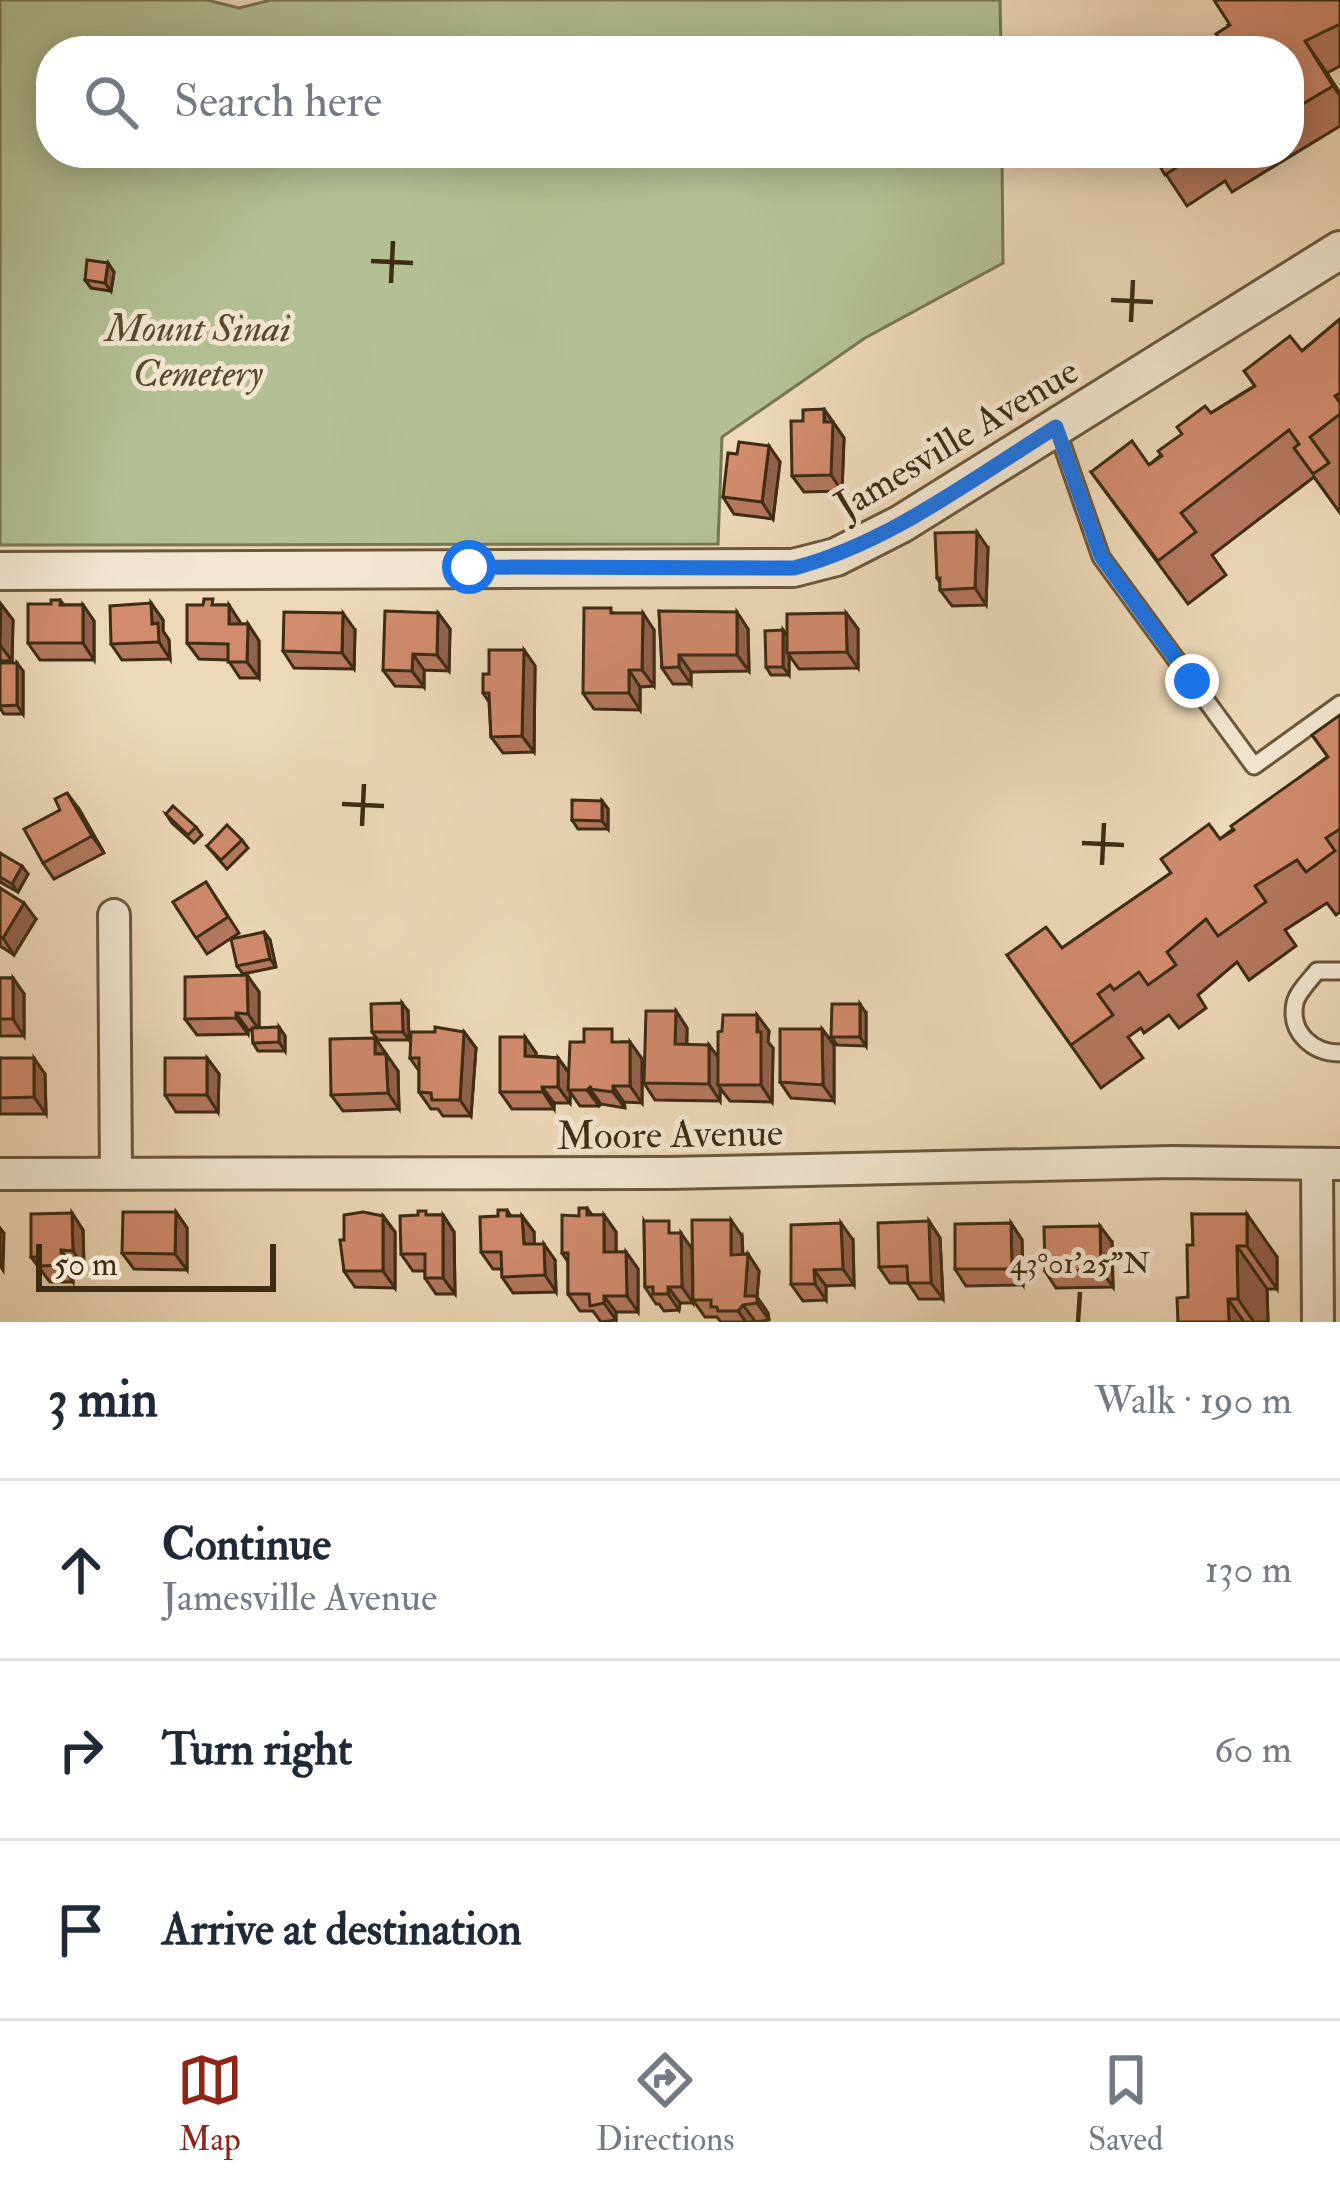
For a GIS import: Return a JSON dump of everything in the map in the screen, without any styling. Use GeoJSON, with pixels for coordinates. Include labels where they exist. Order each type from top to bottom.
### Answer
{"type":"FeatureCollection","features":[{"type":"Feature","properties":{"kind":"street","name":"Jamesville Avenue"},"geometry":{"type":"LineString","coordinates":[[0,571],[794,568],[836,557],[901,524],[1340,250]]}},
{"type":"Feature","properties":{"kind":"street"},"geometry":{"type":"LineString","coordinates":[[114,915],[116,1173]]}},
{"type":"Feature","properties":{"kind":"street","name":"Moore Avenue"},"geometry":{"type":"LineString","coordinates":[[0,1174],[668,1173],[1172,1162],[1329,1164]]}},
{"type":"Feature","properties":{"kind":"street"},"geometry":{"type":"LineString","coordinates":[[1318,1322],[1329,1164]]}},
{"type":"Feature","properties":{"kind":"lane"},"geometry":{"type":"LineString","coordinates":[[1056,427],[1101,556],[1254,766],[1340,704]]}},
{"type":"Feature","properties":{"kind":"lane"},"geometry":{"type":"LineString","coordinates":[[1340,971],[1317,971],[1295,1000],[1296,1029],[1312,1047],[1340,1053]]}},
{"type":"Feature","properties":{"kind":"green space","name":"Mount Sinai Cemetery"},"geometry":{"type":"Polygon","coordinates":[[[0,0],[207,0],[239,8],[271,0],[1000,0],[1001,36],[36,36],[36,168],[1002,168],[1003,263],[865,338],[722,437],[718,544],[0,545],[0,0]]]}},
{"type":"Feature","properties":{"kind":"building"},"geometry":{"type":"Polygon","coordinates":[[[1214,0],[1340,0],[1340,24],[1305,41],[1333,86],[1304,103],[1304,36],[1217,36],[1230,25],[1214,0]]]}},
{"type":"Feature","properties":{"kind":"building"},"geometry":{"type":"Polygon","coordinates":[[[87,260],[108,263],[105,283],[85,280],[87,260]]]}},
{"type":"Feature","properties":{"kind":"building"},"geometry":{"type":"Polygon","coordinates":[[[1340,319],[1340,393],[1335,396],[1340,414],[1310,437],[1329,463],[1313,474],[1294,448],[1299,444],[1289,430],[1181,513],[1196,532],[1158,561],[1091,472],[1132,441],[1149,465],[1162,456],[1158,451],[1182,434],[1177,427],[1205,406],[1211,413],[1255,386],[1244,371],[1290,336],[1302,351],[1340,319]]]}},
{"type":"Feature","properties":{"kind":"building"},"geometry":{"type":"Polygon","coordinates":[[[824,409],[824,422],[833,422],[831,475],[792,476],[791,421],[803,421],[803,410],[824,409]]]}},
{"type":"Feature","properties":{"kind":"building"},"geometry":{"type":"Polygon","coordinates":[[[739,442],[769,446],[762,502],[723,497],[728,453],[737,454],[739,442]]]}},
{"type":"Feature","properties":{"kind":"building"},"geometry":{"type":"Polygon","coordinates":[[[977,532],[975,588],[940,590],[935,533],[977,532]]]}},
{"type":"Feature","properties":{"kind":"building"},"geometry":{"type":"Polygon","coordinates":[[[204,599],[213,599],[212,605],[229,605],[229,624],[248,624],[247,662],[228,662],[228,644],[187,643],[187,605],[203,605],[204,599]]]}},
{"type":"Feature","properties":{"kind":"building"},"geometry":{"type":"Polygon","coordinates":[[[51,600],[83,605],[83,643],[28,643],[28,604],[51,604],[51,600]]]}},
{"type":"Feature","properties":{"kind":"building"},"geometry":{"type":"Polygon","coordinates":[[[151,603],[159,642],[111,644],[110,606],[151,603]]]}},
{"type":"Feature","properties":{"kind":"building"},"geometry":{"type":"Polygon","coordinates":[[[584,608],[643,613],[642,670],[629,670],[629,693],[583,693],[584,608]]]}},
{"type":"Feature","properties":{"kind":"building"},"geometry":{"type":"Polygon","coordinates":[[[385,611],[438,613],[437,655],[413,654],[412,671],[383,670],[385,611]]]}},
{"type":"Feature","properties":{"kind":"building"},"geometry":{"type":"Polygon","coordinates":[[[659,611],[737,612],[737,655],[679,655],[679,667],[662,668],[659,611]]]}},
{"type":"Feature","properties":{"kind":"building"},"geometry":{"type":"Polygon","coordinates":[[[284,612],[343,613],[342,653],[283,651],[284,612]]]}},
{"type":"Feature","properties":{"kind":"building"},"geometry":{"type":"Polygon","coordinates":[[[846,613],[847,652],[787,653],[787,614],[846,613]]]}},
{"type":"Feature","properties":{"kind":"building"},"geometry":{"type":"Polygon","coordinates":[[[783,630],[783,667],[766,667],[765,631],[783,630]]]}},
{"type":"Feature","properties":{"kind":"building"},"geometry":{"type":"Polygon","coordinates":[[[489,650],[524,650],[522,736],[491,737],[489,693],[483,693],[489,650]]]}},
{"type":"Feature","properties":{"kind":"building"},"geometry":{"type":"Polygon","coordinates":[[[0,663],[17,663],[17,705],[0,706],[0,663]]]}},
{"type":"Feature","properties":{"kind":"building"},"geometry":{"type":"Polygon","coordinates":[[[1340,715],[1340,829],[1326,838],[1335,851],[1306,872],[1297,860],[1255,886],[1266,902],[1218,936],[1206,919],[1167,952],[1176,965],[1148,985],[1139,972],[1114,990],[1110,985],[1098,994],[1113,1015],[1071,1045],[1007,955],[1046,927],[1062,948],[1171,873],[1161,859],[1209,824],[1220,839],[1234,830],[1231,826],[1328,757],[1312,735],[1340,715]]]}},
{"type":"Feature","properties":{"kind":"building"},"geometry":{"type":"Polygon","coordinates":[[[67,793],[92,836],[43,863],[24,829],[60,810],[55,799],[67,793]]]}},
{"type":"Feature","properties":{"kind":"building"},"geometry":{"type":"Polygon","coordinates":[[[572,800],[602,801],[602,821],[572,820],[572,800]]]}},
{"type":"Feature","properties":{"kind":"building"},"geometry":{"type":"Polygon","coordinates":[[[173,806],[196,827],[188,835],[166,814],[173,806]]]}},
{"type":"Feature","properties":{"kind":"building"},"geometry":{"type":"Polygon","coordinates":[[[227,825],[242,840],[221,860],[207,846],[227,825]]]}},
{"type":"Feature","properties":{"kind":"building"},"geometry":{"type":"Polygon","coordinates":[[[0,853],[22,866],[12,884],[0,877],[0,853]]]}},
{"type":"Feature","properties":{"kind":"building"},"geometry":{"type":"Polygon","coordinates":[[[206,882],[228,917],[196,938],[173,902],[206,882]]]}},
{"type":"Feature","properties":{"kind":"building"},"geometry":{"type":"Polygon","coordinates":[[[0,888],[24,903],[3,938],[0,937],[0,888]]]}},
{"type":"Feature","properties":{"kind":"building"},"geometry":{"type":"Polygon","coordinates":[[[264,932],[270,959],[237,966],[231,939],[264,932]]]}},
{"type":"Feature","properties":{"kind":"building"},"geometry":{"type":"Polygon","coordinates":[[[247,975],[248,1014],[185,1019],[185,977],[247,975]]]}},
{"type":"Feature","properties":{"kind":"building"},"geometry":{"type":"Polygon","coordinates":[[[0,978],[13,978],[13,1019],[0,1019],[0,978]]]}},
{"type":"Feature","properties":{"kind":"building"},"geometry":{"type":"Polygon","coordinates":[[[402,1003],[403,1032],[372,1032],[371,1004],[402,1003]]]}},
{"type":"Feature","properties":{"kind":"building"},"geometry":{"type":"Polygon","coordinates":[[[832,1004],[860,1004],[860,1037],[831,1037],[832,1004]]]}},
{"type":"Feature","properties":{"kind":"building"},"geometry":{"type":"Polygon","coordinates":[[[646,1011],[676,1011],[675,1044],[709,1045],[709,1084],[644,1083],[646,1011]]]}},
{"type":"Feature","properties":{"kind":"building"},"geometry":{"type":"Polygon","coordinates":[[[723,1015],[757,1015],[761,1085],[718,1085],[718,1032],[723,1015]]]}},
{"type":"Feature","properties":{"kind":"building"},"geometry":{"type":"Polygon","coordinates":[[[279,1027],[279,1042],[253,1043],[252,1028],[279,1027]]]}},
{"type":"Feature","properties":{"kind":"building"},"geometry":{"type":"Polygon","coordinates":[[[435,1027],[464,1032],[460,1100],[432,1100],[431,1093],[419,1092],[419,1058],[410,1058],[411,1032],[435,1032],[435,1027]]]}},
{"type":"Feature","properties":{"kind":"building"},"geometry":{"type":"Polygon","coordinates":[[[584,1029],[612,1029],[612,1042],[630,1042],[630,1086],[613,1086],[613,1092],[591,1086],[568,1090],[570,1042],[584,1042],[584,1029]]]}},
{"type":"Feature","properties":{"kind":"building"},"geometry":{"type":"Polygon","coordinates":[[[780,1029],[822,1029],[823,1085],[780,1082],[780,1029]]]}},
{"type":"Feature","properties":{"kind":"building"},"geometry":{"type":"Polygon","coordinates":[[[500,1037],[525,1037],[525,1056],[558,1058],[558,1087],[542,1087],[543,1092],[500,1092],[500,1037]]]}},
{"type":"Feature","properties":{"kind":"building"},"geometry":{"type":"Polygon","coordinates":[[[375,1038],[375,1054],[386,1054],[388,1093],[331,1095],[330,1039],[375,1038]]]}},
{"type":"Feature","properties":{"kind":"building"},"geometry":{"type":"Polygon","coordinates":[[[0,1058],[34,1058],[34,1097],[0,1098],[0,1058]]]}},
{"type":"Feature","properties":{"kind":"building"},"geometry":{"type":"Polygon","coordinates":[[[165,1058],[207,1058],[207,1095],[165,1095],[165,1058]]]}},
{"type":"Feature","properties":{"kind":"building"},"geometry":{"type":"Polygon","coordinates":[[[579,1208],[587,1208],[587,1215],[604,1215],[604,1252],[626,1252],[627,1296],[604,1296],[604,1303],[590,1306],[589,1294],[568,1294],[562,1215],[579,1216],[579,1208]]]}},
{"type":"Feature","properties":{"kind":"building"},"geometry":{"type":"Polygon","coordinates":[[[498,1210],[507,1210],[507,1216],[522,1216],[524,1244],[544,1244],[545,1275],[502,1277],[501,1252],[481,1252],[480,1217],[498,1216],[498,1210]]]}},
{"type":"Feature","properties":{"kind":"building"},"geometry":{"type":"Polygon","coordinates":[[[418,1211],[443,1215],[443,1278],[425,1278],[425,1254],[401,1254],[400,1216],[418,1215],[418,1211]]]}},
{"type":"Feature","properties":{"kind":"building"},"geometry":{"type":"Polygon","coordinates":[[[123,1212],[176,1212],[175,1254],[122,1253],[123,1212]]]}},
{"type":"Feature","properties":{"kind":"building"},"geometry":{"type":"Polygon","coordinates":[[[72,1213],[73,1251],[61,1250],[62,1265],[39,1266],[39,1257],[31,1257],[31,1214],[72,1213]]]}},
{"type":"Feature","properties":{"kind":"building"},"geometry":{"type":"Polygon","coordinates":[[[1192,1214],[1247,1214],[1247,1246],[1237,1246],[1238,1299],[1228,1299],[1229,1322],[1178,1322],[1177,1298],[1188,1297],[1192,1214]]]}},
{"type":"Feature","properties":{"kind":"building"},"geometry":{"type":"Polygon","coordinates":[[[344,1215],[383,1216],[383,1271],[344,1271],[340,1240],[344,1240],[344,1215]]]}},
{"type":"Feature","properties":{"kind":"building"},"geometry":{"type":"Polygon","coordinates":[[[692,1220],[731,1220],[731,1255],[748,1254],[745,1296],[757,1296],[757,1303],[738,1311],[718,1311],[711,1307],[711,1300],[693,1300],[692,1220]]]}},
{"type":"Feature","properties":{"kind":"building"},"geometry":{"type":"Polygon","coordinates":[[[644,1221],[669,1221],[669,1233],[681,1233],[682,1287],[668,1287],[668,1294],[653,1294],[653,1287],[645,1287],[644,1221]]]}},
{"type":"Feature","properties":{"kind":"building"},"geometry":{"type":"Polygon","coordinates":[[[929,1221],[931,1283],[908,1283],[907,1266],[879,1267],[878,1223],[929,1221]]]}},
{"type":"Feature","properties":{"kind":"building"},"geometry":{"type":"Polygon","coordinates":[[[841,1223],[843,1269],[814,1270],[815,1284],[791,1284],[791,1225],[841,1223]]]}},
{"type":"Feature","properties":{"kind":"building"},"geometry":{"type":"Polygon","coordinates":[[[1011,1223],[1012,1269],[955,1269],[955,1224],[1011,1223]]]}},
{"type":"Feature","properties":{"kind":"building"},"geometry":{"type":"Polygon","coordinates":[[[1100,1226],[1101,1270],[1045,1271],[1044,1227],[1100,1226]]]}},
{"type":"Feature","properties":{"kind":"route"},"geometry":{"type":"LineString","coordinates":[[469,567],[794,568],[836,557],[901,524],[1056,427],[1101,556],[1192,681]]}}]}
